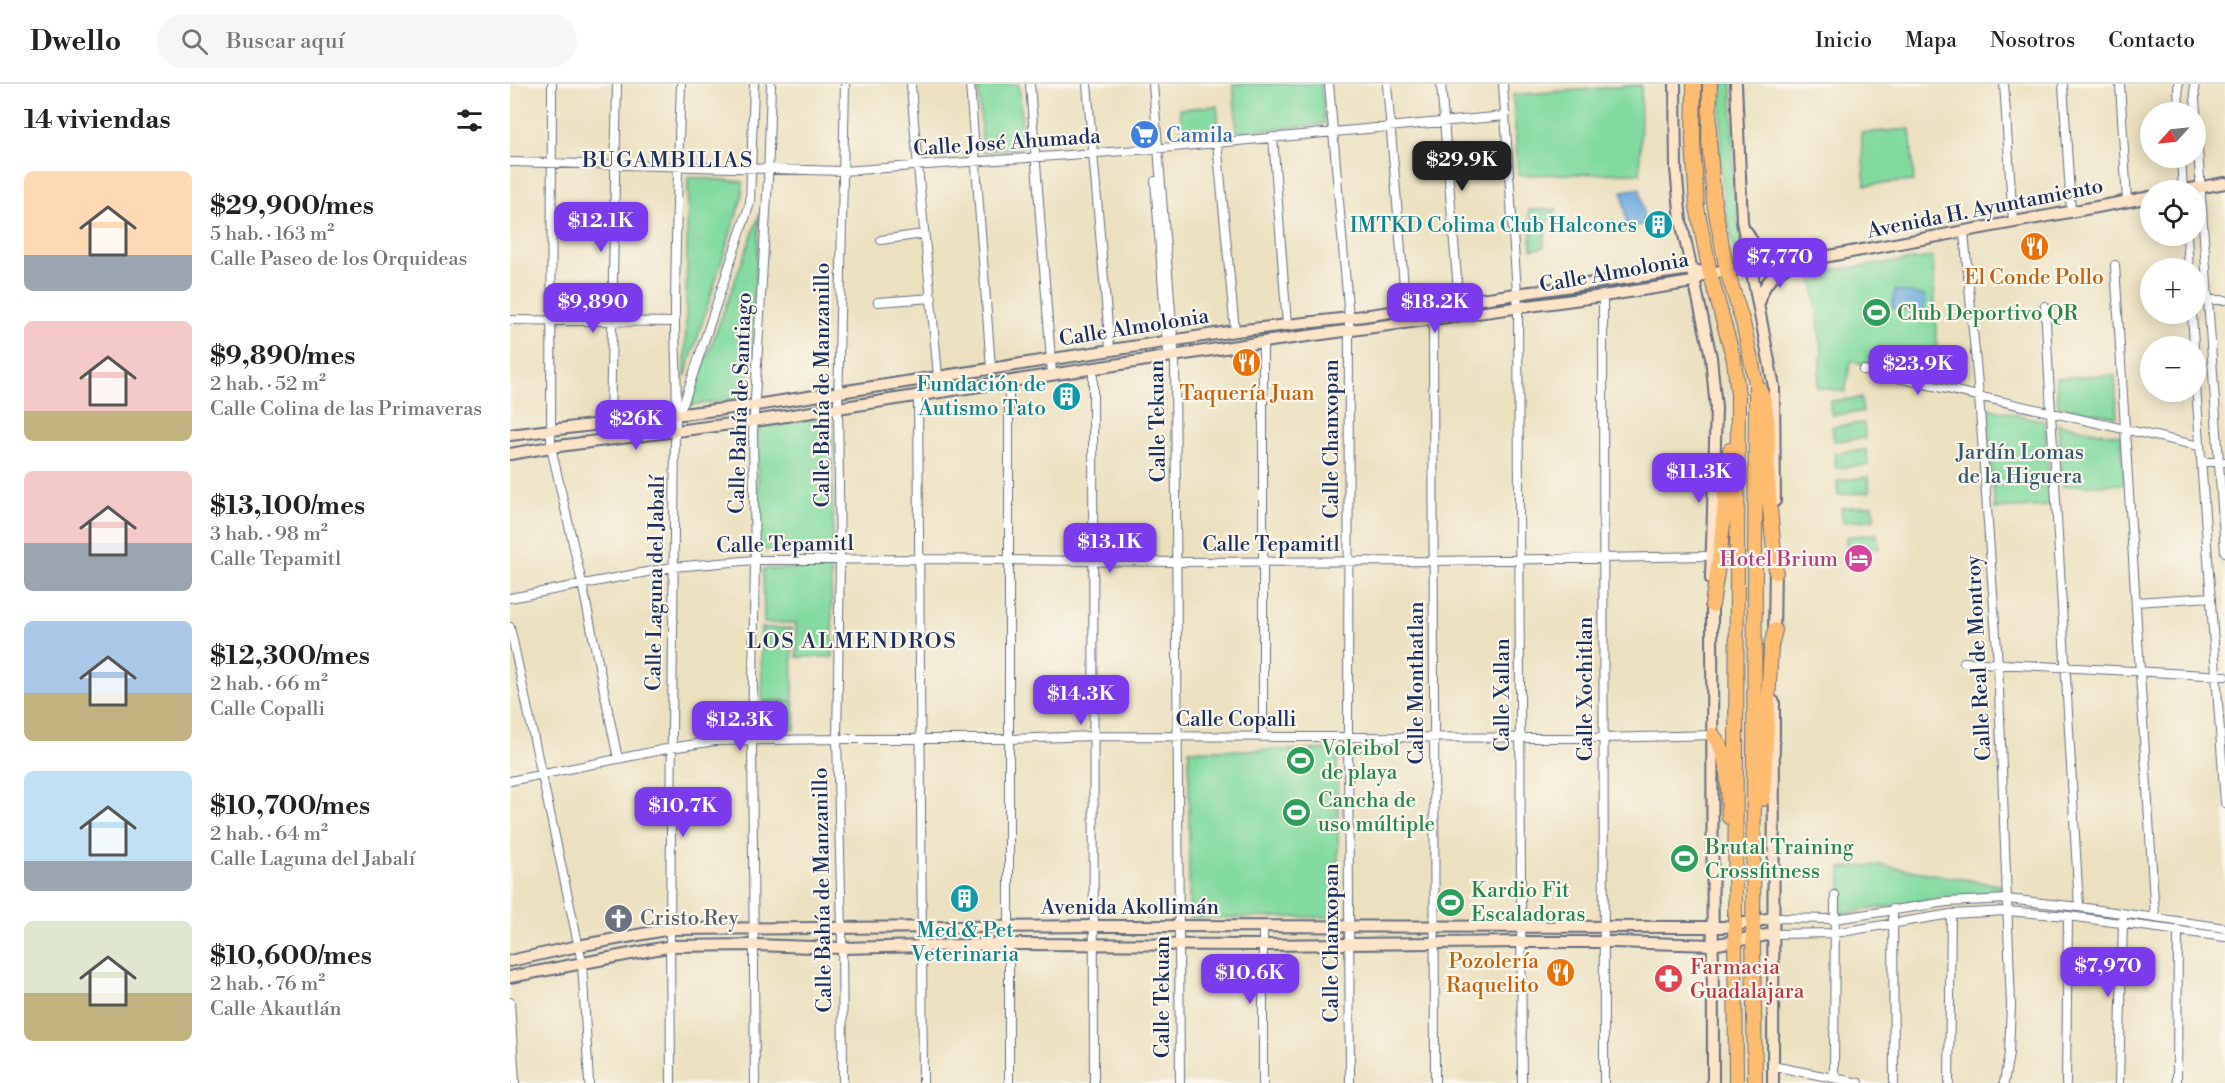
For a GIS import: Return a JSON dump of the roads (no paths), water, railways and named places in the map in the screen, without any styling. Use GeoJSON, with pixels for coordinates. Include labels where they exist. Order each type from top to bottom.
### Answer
{"type":"FeatureCollection","features":[{"type":"Feature","properties":{"kind":"highway"},"geometry":{"type":"LineString","coordinates":[[1694,84],[1693,142],[1697,207],[1708,273],[1734,360],[1738,395],[1736,1083]]}},
{"type":"Feature","properties":{"kind":"highway"},"geometry":{"type":"LineString","coordinates":[[1710,84],[1709,140],[1714,203],[1727,271],[1743,323],[1756,383],[1753,922],[1755,1083]]}},
{"type":"Feature","properties":{"kind":"highway"},"geometry":{"type":"LineString","coordinates":[[1756,383],[1767,409],[1768,480],[1776,572]]}},
{"type":"Feature","properties":{"kind":"highway"},"geometry":{"type":"LineString","coordinates":[[1712,605],[1720,553],[1732,428],[1738,395]]}},
{"type":"Feature","properties":{"kind":"highway"},"geometry":{"type":"LineString","coordinates":[[1755,867],[1761,832],[1771,646],[1774,630]]}},
{"type":"Feature","properties":{"kind":"highway"},"geometry":{"type":"LineString","coordinates":[[1713,735],[1724,755],[1731,851],[1737,869]]}},
{"type":"Feature","properties":{"kind":"highway"},"geometry":{"type":"LineString","coordinates":[[1730,1083],[1736,1043]]}},
{"type":"Feature","properties":{"kind":"street"},"geometry":{"type":"LineString","coordinates":[[552,84],[551,447],[618,759]]}},
{"type":"Feature","properties":{"kind":"street"},"geometry":{"type":"LineString","coordinates":[[610,423],[617,84]]}},
{"type":"Feature","properties":{"kind":"street","name":"Calle Laguna del Jabalí"},"geometry":{"type":"LineString","coordinates":[[671,1083],[671,748],[677,416],[675,322],[677,167],[681,84]]}},
{"type":"Feature","properties":{"kind":"street","name":"Calle Bahía de Santiago"},"geometry":{"type":"LineString","coordinates":[[677,416],[684,402],[750,203],[754,84]]}},
{"type":"Feature","properties":{"kind":"street","name":"Calle Bahía de Santiago"},"geometry":{"type":"LineString","coordinates":[[755,1083],[752,740],[755,560],[754,422],[771,84]]}},
{"type":"Feature","properties":{"kind":"street","name":"Calle Bahía de Manzanillo"},"geometry":{"type":"LineString","coordinates":[[843,1083],[837,739],[840,561],[838,392],[845,84]]}},
{"type":"Feature","properties":{"kind":"street"},"geometry":{"type":"LineString","coordinates":[[911,84],[923,234],[939,376]]}},
{"type":"Feature","properties":{"kind":"street"},"geometry":{"type":"LineString","coordinates":[[970,84],[991,368]]}},
{"type":"Feature","properties":{"kind":"street"},"geometry":{"type":"LineString","coordinates":[[1030,84],[1052,374]]}},
{"type":"Feature","properties":{"kind":"street"},"geometry":{"type":"LineString","coordinates":[[1087,84],[1110,350]]}},
{"type":"Feature","properties":{"kind":"street","name":"Calle Tekuan"},"geometry":{"type":"LineString","coordinates":[[1147,84],[1155,148]]}},
{"type":"Feature","properties":{"kind":"street","name":"Calle Tekuan"},"geometry":{"type":"LineString","coordinates":[[1153,84],[1155,148],[1171,356],[1177,562],[1180,1083]]}},
{"type":"Feature","properties":{"kind":"street","name":"Calle Chanxopan"},"geometry":{"type":"LineString","coordinates":[[1329,84],[1349,318],[1350,1083]]}},
{"type":"Feature","properties":{"kind":"street"},"geometry":{"type":"LineString","coordinates":[[1387,84],[1406,310]]}},
{"type":"Feature","properties":{"kind":"street"},"geometry":{"type":"LineString","coordinates":[[1441,84],[1459,303]]}},
{"type":"Feature","properties":{"kind":"street"},"geometry":{"type":"LineString","coordinates":[[1503,84],[1517,294]]}},
{"type":"Feature","properties":{"kind":"street"},"geometry":{"type":"LineString","coordinates":[[1676,84],[1676,169],[1681,221],[1711,357],[1716,408],[1711,556],[1713,1083]]}},
{"type":"Feature","properties":{"kind":"street"},"geometry":{"type":"LineString","coordinates":[[1736,84],[1742,221],[1774,387],[1776,572],[1773,1083]]}},
{"type":"Feature","properties":{"kind":"street"},"geometry":{"type":"LineString","coordinates":[[2004,84],[2013,222]]}},
{"type":"Feature","properties":{"kind":"street"},"geometry":{"type":"LineString","coordinates":[[2063,84],[2072,211]]}},
{"type":"Feature","properties":{"kind":"street"},"geometry":{"type":"LineString","coordinates":[[2120,84],[2127,201]]}},
{"type":"Feature","properties":{"kind":"street"},"geometry":{"type":"LineString","coordinates":[[2178,84],[2179,102]]}},
{"type":"Feature","properties":{"kind":"street"},"geometry":{"type":"LineString","coordinates":[[2194,84],[2195,102]]}},
{"type":"Feature","properties":{"kind":"street","name":"Calle José Ahumada"},"geometry":{"type":"LineString","coordinates":[[510,162],[843,171],[1035,158],[1505,116]]}},
{"type":"Feature","properties":{"kind":"street"},"geometry":{"type":"LineString","coordinates":[[1273,137],[1287,326]]}},
{"type":"Feature","properties":{"kind":"street"},"geometry":{"type":"LineString","coordinates":[[1217,142],[1235,331]]}},
{"type":"Feature","properties":{"kind":"street"},"geometry":{"type":"LineString","coordinates":[[2206,187],[2225,183]]}},
{"type":"Feature","properties":{"kind":"street","name":"Avenida H. Ayuntamiento"},"geometry":{"type":"LineString","coordinates":[[1708,273],[1791,263],[2140,199]]}},
{"type":"Feature","properties":{"kind":"street"},"geometry":{"type":"LineString","coordinates":[[1742,221],[1753,244],[1761,252],[1791,263]]}},
{"type":"Feature","properties":{"kind":"street","name":"Calle Real de Montroy"},"geometry":{"type":"LineString","coordinates":[[1964,232],[1979,396],[1998,664],[2011,1005],[2009,1053],[2004,1083]]}},
{"type":"Feature","properties":{"kind":"street"},"geometry":{"type":"LineString","coordinates":[[881,240],[923,234]]}},
{"type":"Feature","properties":{"kind":"street"},"geometry":{"type":"LineString","coordinates":[[2205,246],[2222,462],[2225,552]]}},
{"type":"Feature","properties":{"kind":"street"},"geometry":{"type":"LineString","coordinates":[[1759,308],[1766,283],[1791,263]]}},
{"type":"Feature","properties":{"kind":"street"},"geometry":{"type":"LineString","coordinates":[[2115,265],[2155,917]]}},
{"type":"Feature","properties":{"kind":"street","name":"Calle Almolonia"},"geometry":{"type":"LineString","coordinates":[[510,435],[756,405],[1235,331],[1349,318],[1691,269],[1708,273]]}},
{"type":"Feature","properties":{"kind":"street","name":"Calle Almolonia"},"geometry":{"type":"LineString","coordinates":[[510,454],[754,422],[1263,342],[1603,296],[1693,282],[1708,273]]}},
{"type":"Feature","properties":{"kind":"street","name":"Calle Xallan"},"geometry":{"type":"LineString","coordinates":[[1517,294],[1522,1083]]}},
{"type":"Feature","properties":{"kind":"street","name":"Calle Xochitlan"},"geometry":{"type":"LineString","coordinates":[[1603,296],[1604,1083]]}},
{"type":"Feature","properties":{"kind":"street"},"geometry":{"type":"LineString","coordinates":[[878,302],[932,298]]}},
{"type":"Feature","properties":{"kind":"street"},"geometry":{"type":"LineString","coordinates":[[2209,300],[2225,300]]}},
{"type":"Feature","properties":{"kind":"street"},"geometry":{"type":"LineString","coordinates":[[2045,306],[2079,907]]}},
{"type":"Feature","properties":{"kind":"street"},"geometry":{"type":"LineString","coordinates":[[510,320],[675,322]]}},
{"type":"Feature","properties":{"kind":"street","name":"Calle Monthatlan"},"geometry":{"type":"LineString","coordinates":[[1433,320],[1435,1083]]}},
{"type":"Feature","properties":{"kind":"street"},"geometry":{"type":"LineString","coordinates":[[1263,342],[1263,737]]}},
{"type":"Feature","properties":{"kind":"street"},"geometry":{"type":"LineString","coordinates":[[1093,368],[1094,1083]]}},
{"type":"Feature","properties":{"kind":"street"},"geometry":{"type":"LineString","coordinates":[[1863,370],[2199,446]]}},
{"type":"Feature","properties":{"kind":"street"},"geometry":{"type":"LineString","coordinates":[[1009,382],[1009,1083]]}},
{"type":"Feature","properties":{"kind":"street"},"geometry":{"type":"LineString","coordinates":[[918,396],[923,1083]]}},
{"type":"Feature","properties":{"kind":"street"},"geometry":{"type":"LineString","coordinates":[[2197,402],[2225,803]]}},
{"type":"Feature","properties":{"kind":"street"},"geometry":{"type":"LineString","coordinates":[[2201,462],[2222,462]]}},
{"type":"Feature","properties":{"kind":"street","name":"Calle Tepamitl"},"geometry":{"type":"LineString","coordinates":[[510,598],[673,567],[755,560],[1349,562],[1711,556]]}},
{"type":"Feature","properties":{"kind":"street"},"geometry":{"type":"LineString","coordinates":[[2136,602],[2211,597]]}},
{"type":"Feature","properties":{"kind":"street"},"geometry":{"type":"LineString","coordinates":[[510,627],[582,962],[589,1083]]}},
{"type":"Feature","properties":{"kind":"street"},"geometry":{"type":"LineString","coordinates":[[1964,662],[2225,676]]}},
{"type":"Feature","properties":{"kind":"street","name":"Calle Copalli"},"geometry":{"type":"LineString","coordinates":[[510,781],[715,741],[1009,739],[1093,736],[1603,738],[1713,735]]}},
{"type":"Feature","properties":{"kind":"street"},"geometry":{"type":"LineString","coordinates":[[1834,1077],[1835,895]]}},
{"type":"Feature","properties":{"kind":"street"},"geometry":{"type":"LineString","coordinates":[[1773,918],[1835,919],[1947,902],[2007,899],[2225,928]]}},
{"type":"Feature","properties":{"kind":"street"},"geometry":{"type":"LineString","coordinates":[[1893,909],[1894,1083]]}},
{"type":"Feature","properties":{"kind":"street"},"geometry":{"type":"LineString","coordinates":[[1773,934],[1835,933],[1952,914],[2007,911],[2068,916],[2225,937]]}},
{"type":"Feature","properties":{"kind":"street"},"geometry":{"type":"LineString","coordinates":[[2119,1083],[2123,913]]}},
{"type":"Feature","properties":{"kind":"street"},"geometry":{"type":"LineString","coordinates":[[1949,1083],[1952,914]]}},
{"type":"Feature","properties":{"kind":"street"},"geometry":{"type":"LineString","coordinates":[[2066,1083],[2068,916]]}},
{"type":"Feature","properties":{"kind":"street","name":"Avenida Akollimán"},"geometry":{"type":"LineString","coordinates":[[510,962],[578,946],[670,929],[1094,926],[1735,927],[1773,918]]}},
{"type":"Feature","properties":{"kind":"street"},"geometry":{"type":"LineString","coordinates":[[1263,926],[1263,1083]]}},
{"type":"Feature","properties":{"kind":"street"},"geometry":{"type":"LineString","coordinates":[[2177,1083],[2178,930]]}},
{"type":"Feature","properties":{"kind":"street","name":"Avenida Akollimán"},"geometry":{"type":"LineString","coordinates":[[510,977],[672,946],[754,945],[842,948],[1009,944],[1263,945],[1435,942],[1712,945],[1773,934]]}},
{"type":"Feature","properties":{"kind":"street"},"geometry":{"type":"LineString","coordinates":[[510,1002],[515,1083]]}},
{"type":"Feature","properties":{"kind":"street"},"geometry":{"type":"LineString","coordinates":[[1772,1066],[1859,1083]]}},
{"type":"Feature","properties":{"kind":"water"},"geometry":{"type":"Polygon","coordinates":[[[1640,188],[1645,225],[1627,227],[1622,191],[1640,188]]]}},
{"type":"Feature","properties":{"kind":"water"},"geometry":{"type":"Polygon","coordinates":[[[1895,290],[1926,296],[1923,313],[1892,308],[1895,290]]]}},
{"type":"Feature","properties":{"kind":"place","name":"Camila"},"geometry":{"type":"Point","coordinates":[1145,135]}},
{"type":"Feature","properties":{"kind":"place","name":"IMTKD Colima Club Halcones"},"geometry":{"type":"Point","coordinates":[1658,225]}},
{"type":"Feature","properties":{"kind":"place","name":"El Conde Pollo"},"geometry":{"type":"Point","coordinates":[2034,246]}},
{"type":"Feature","properties":{"kind":"place","name":"Club Deportivo QR"},"geometry":{"type":"Point","coordinates":[1876,313]}},
{"type":"Feature","properties":{"kind":"place","name":"Taquería Juan"},"geometry":{"type":"Point","coordinates":[1247,362]}},
{"type":"Feature","properties":{"kind":"place","name":"Fundación de Autismo Tato"},"geometry":{"type":"Point","coordinates":[1067,396]}},
{"type":"Feature","properties":{"kind":"place","name":"Hotel Brium"},"geometry":{"type":"Point","coordinates":[1859,559]}},
{"type":"Feature","properties":{"kind":"place","name":"Voleibol de playa"},"geometry":{"type":"Point","coordinates":[1300,760]}},
{"type":"Feature","properties":{"kind":"place","name":"Cancha de uso múltiple"},"geometry":{"type":"Point","coordinates":[1297,812]}},
{"type":"Feature","properties":{"kind":"place","name":"Brutal Training Crossfitness"},"geometry":{"type":"Point","coordinates":[1684,859]}},
{"type":"Feature","properties":{"kind":"place","name":"Med & Pet Veterinaria"},"geometry":{"type":"Point","coordinates":[965,899]}},
{"type":"Feature","properties":{"kind":"place","name":"Kardio Fit Escaladoras"},"geometry":{"type":"Point","coordinates":[1450,902]}},
{"type":"Feature","properties":{"kind":"place","name":"Cristo Rey"},"geometry":{"type":"Point","coordinates":[619,918]}},
{"type":"Feature","properties":{"kind":"place","name":"Pozolería Raquelito"},"geometry":{"type":"Point","coordinates":[1560,973]}},
{"type":"Feature","properties":{"kind":"place","name":"Farmacia Guadalajara"},"geometry":{"type":"Point","coordinates":[1669,979]}},
{"type":"Feature","properties":{"kind":"district","name":"BUGAMBILIAS"},"geometry":{"type":"Point","coordinates":[668,159]}},
{"type":"Feature","properties":{"kind":"district","name":"LOS ALMENDROS"},"geometry":{"type":"Point","coordinates":[852,640]}},
{"type":"Feature","properties":{"kind":"park label","name":"Jardín Lomas de la Higuera"},"geometry":{"type":"Point","coordinates":[2020,464]}}]}
